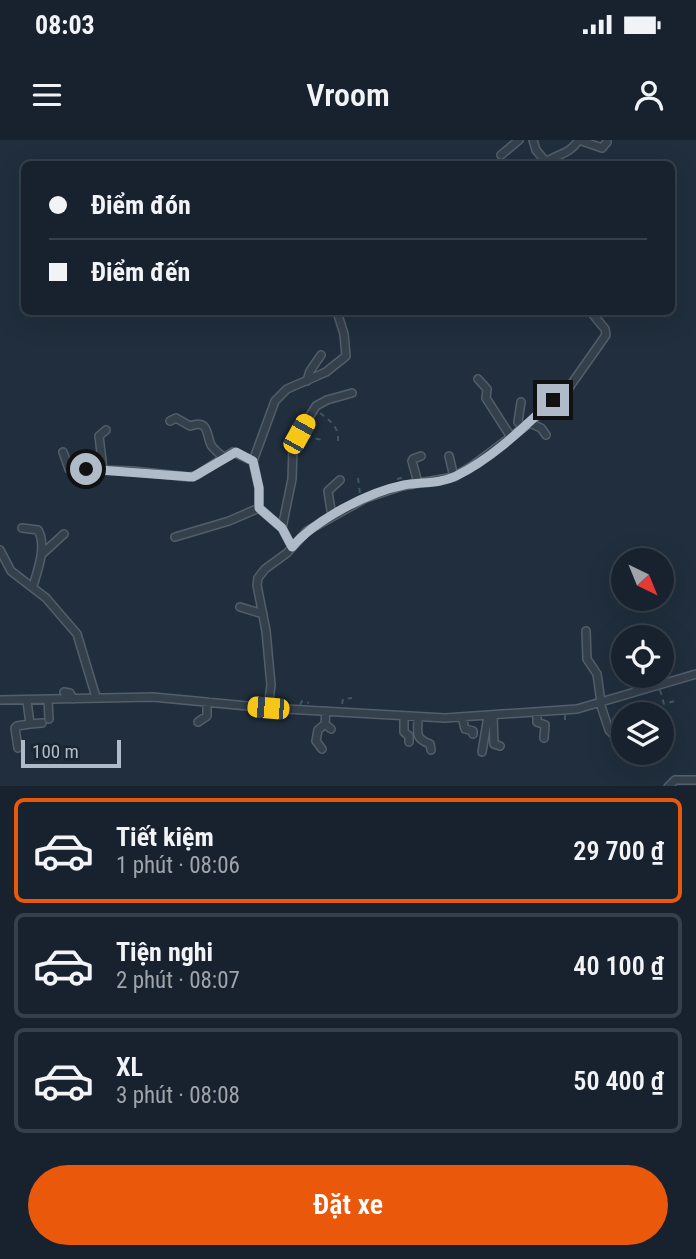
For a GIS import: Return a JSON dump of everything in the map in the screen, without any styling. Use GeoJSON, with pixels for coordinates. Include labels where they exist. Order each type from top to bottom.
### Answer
{"type":"FeatureCollection","features":[{"type":"Feature","properties":{"kind":"street"},"geometry":{"type":"LineString","coordinates":[[500,155],[519,140]]}},
{"type":"Feature","properties":{"kind":"street"},"geometry":{"type":"LineString","coordinates":[[533,140],[544,161]]}},
{"type":"Feature","properties":{"kind":"street"},"geometry":{"type":"LineString","coordinates":[[557,161],[579,140],[603,148],[607,142]]}},
{"type":"Feature","properties":{"kind":"street"},"geometry":{"type":"LineString","coordinates":[[292,547],[282,528],[259,508],[259,488],[253,461],[278,396],[326,372],[346,356],[344,334],[338,315]]}},
{"type":"Feature","properties":{"kind":"street"},"geometry":{"type":"LineString","coordinates":[[268,708],[271,685],[263,614],[257,589],[261,574],[307,531],[332,517],[388,490],[454,477],[526,426],[568,389],[606,335],[605,329],[593,315]]}},
{"type":"Feature","properties":{"kind":"street"},"geometry":{"type":"LineString","coordinates":[[307,381],[321,355]]}},
{"type":"Feature","properties":{"kind":"street"},"geometry":{"type":"LineString","coordinates":[[478,379],[487,389],[486,398],[511,437]]}},
{"type":"Feature","properties":{"kind":"street"},"geometry":{"type":"LineString","coordinates":[[282,528],[292,479],[293,447],[299,434],[316,406],[352,393]]}},
{"type":"Feature","properties":{"kind":"street"},"geometry":{"type":"LineString","coordinates":[[520,402],[518,422],[541,428],[546,435]]}},
{"type":"Feature","properties":{"kind":"street"},"geometry":{"type":"LineString","coordinates":[[170,421],[176,418],[190,426],[202,425],[208,431],[211,446],[224,458]]}},
{"type":"Feature","properties":{"kind":"street"},"geometry":{"type":"LineString","coordinates":[[103,470],[99,436],[106,430]]}},
{"type":"Feature","properties":{"kind":"street"},"geometry":{"type":"LineString","coordinates":[[63,452],[69,469],[193,477],[236,452],[253,461]]}},
{"type":"Feature","properties":{"kind":"street"},"geometry":{"type":"LineString","coordinates":[[418,483],[412,461],[413,458],[422,456]]}},
{"type":"Feature","properties":{"kind":"street"},"geometry":{"type":"LineString","coordinates":[[449,456],[454,477]]}},
{"type":"Feature","properties":{"kind":"street"},"geometry":{"type":"LineString","coordinates":[[332,517],[328,491],[340,480]]}},
{"type":"Feature","properties":{"kind":"street"},"geometry":{"type":"LineString","coordinates":[[176,537],[229,521],[259,508]]}},
{"type":"Feature","properties":{"kind":"street"},"geometry":{"type":"LineString","coordinates":[[22,528],[38,530],[41,533],[41,555],[33,586]]}},
{"type":"Feature","properties":{"kind":"street"},"geometry":{"type":"LineString","coordinates":[[41,555],[64,534]]}},
{"type":"Feature","properties":{"kind":"street"},"geometry":{"type":"LineString","coordinates":[[0,550],[11,571],[33,586],[77,634],[96,697]]}},
{"type":"Feature","properties":{"kind":"street"},"geometry":{"type":"LineString","coordinates":[[257,589],[267,589]]}},
{"type":"Feature","properties":{"kind":"street"},"geometry":{"type":"LineString","coordinates":[[240,607],[263,614]]}},
{"type":"Feature","properties":{"kind":"street"},"geometry":{"type":"LineString","coordinates":[[586,631],[587,659],[597,674],[601,703],[611,732]]}},
{"type":"Feature","properties":{"kind":"street"},"geometry":{"type":"LineString","coordinates":[[674,681],[696,674]]}},
{"type":"Feature","properties":{"kind":"street"},"geometry":{"type":"LineString","coordinates":[[0,701],[13,697],[27,701],[153,697],[404,717],[462,717],[577,709],[652,688]]}},
{"type":"Feature","properties":{"kind":"street"},"geometry":{"type":"LineString","coordinates":[[64,692],[70,693],[73,699]]}},
{"type":"Feature","properties":{"kind":"street"},"geometry":{"type":"LineString","coordinates":[[18,748],[15,728],[46,721],[48,700]]}},
{"type":"Feature","properties":{"kind":"street"},"geometry":{"type":"LineString","coordinates":[[27,701],[30,724]]}},
{"type":"Feature","properties":{"kind":"street"},"geometry":{"type":"LineString","coordinates":[[198,722],[207,716],[207,702]]}},
{"type":"Feature","properties":{"kind":"street"},"geometry":{"type":"LineString","coordinates":[[322,749],[316,741],[318,730],[328,726],[326,711]]}},
{"type":"Feature","properties":{"kind":"street"},"geometry":{"type":"LineString","coordinates":[[537,713],[537,722],[545,725],[544,738]]}},
{"type":"Feature","properties":{"kind":"street"},"geometry":{"type":"LineString","coordinates":[[490,715],[494,744],[500,746]]}},
{"type":"Feature","properties":{"kind":"street"},"geometry":{"type":"LineString","coordinates":[[482,752],[490,715]]}},
{"type":"Feature","properties":{"kind":"street"},"geometry":{"type":"LineString","coordinates":[[404,717],[404,732],[409,736],[409,742]]}},
{"type":"Feature","properties":{"kind":"street"},"geometry":{"type":"LineString","coordinates":[[418,717],[418,736],[422,742],[430,744],[431,751]]}},
{"type":"Feature","properties":{"kind":"street"},"geometry":{"type":"LineString","coordinates":[[462,717],[465,729],[473,731],[473,734]]}},
{"type":"Feature","properties":{"kind":"street"},"geometry":{"type":"LineString","coordinates":[[668,786],[671,781],[696,780]]}},
{"type":"Feature","properties":{"kind":"path"},"geometry":{"type":"LineString","coordinates":[[316,406],[321,414],[332,422],[338,434],[338,441]]}},
{"type":"Feature","properties":{"kind":"path"},"geometry":{"type":"LineString","coordinates":[[299,434],[322,440]]}},
{"type":"Feature","properties":{"kind":"path"},"geometry":{"type":"LineString","coordinates":[[358,478],[359,502]]}},
{"type":"Feature","properties":{"kind":"path"},"geometry":{"type":"LineString","coordinates":[[660,688],[664,704],[675,701]]}},
{"type":"Feature","properties":{"kind":"path"},"geometry":{"type":"LineString","coordinates":[[341,712],[343,699],[352,698]]}},
{"type":"Feature","properties":{"kind":"route"},"geometry":{"type":"LineString","coordinates":[[86,469],[193,477],[236,452],[253,461],[259,488],[259,508],[282,528],[292,547],[307,531],[366,498],[402,485],[445,480],[459,475],[527,425],[553,400]]}}]}
